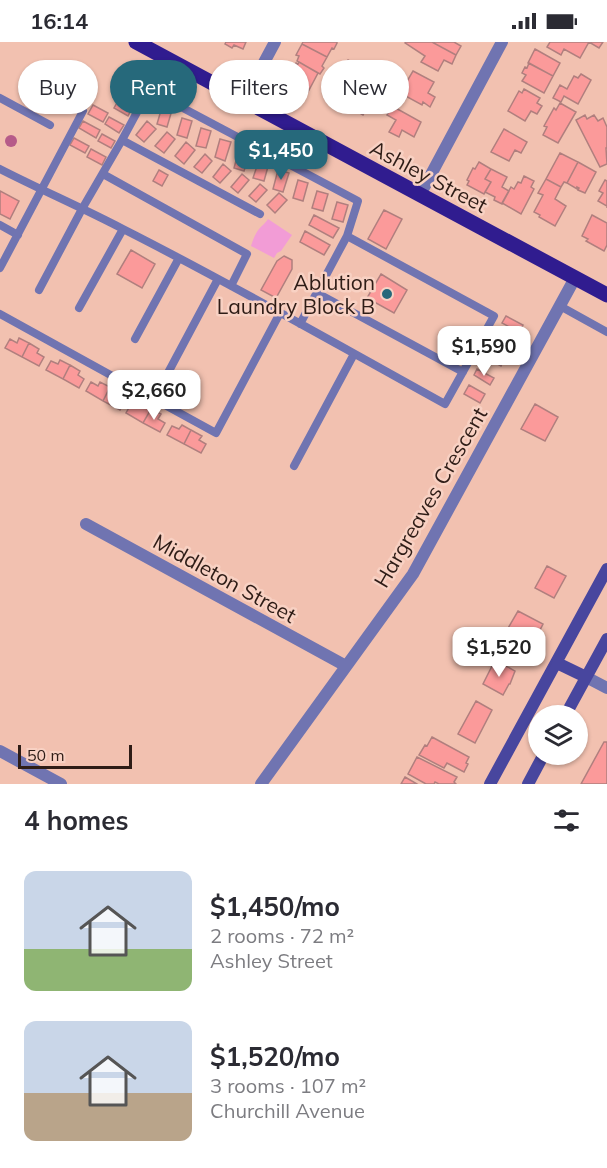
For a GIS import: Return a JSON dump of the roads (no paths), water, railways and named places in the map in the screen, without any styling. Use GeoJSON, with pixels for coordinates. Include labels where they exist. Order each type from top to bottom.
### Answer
{"type":"FeatureCollection","features":[{"type":"Feature","properties":{"kind":"main road","name":"Ashley Street"},"geometry":{"type":"LineString","coordinates":[[136,42],[209,81]]}},
{"type":"Feature","properties":{"kind":"main road","name":"Ashley Street"},"geometry":{"type":"LineString","coordinates":[[270,114],[607,295]]}},
{"type":"Feature","properties":{"kind":"main road"},"geometry":{"type":"LineString","coordinates":[[490,784],[607,569]]}},
{"type":"Feature","properties":{"kind":"main road"},"geometry":{"type":"LineString","coordinates":[[571,705],[607,639]]}},
{"type":"Feature","properties":{"kind":"main road"},"geometry":{"type":"LineString","coordinates":[[557,663],[586,677]]}},
{"type":"Feature","properties":{"kind":"main road"},"geometry":{"type":"LineString","coordinates":[[528,784],[538,765]]}},
{"type":"Feature","properties":{"kind":"street"},"geometry":{"type":"LineString","coordinates":[[265,60],[275,42]]}},
{"type":"Feature","properties":{"kind":"street"},"geometry":{"type":"LineString","coordinates":[[420,195],[502,42]]}},
{"type":"Feature","properties":{"kind":"street","name":"Hargreaves Crescent"},"geometry":{"type":"LineString","coordinates":[[261,784],[422,559],[575,278]]}},
{"type":"Feature","properties":{"kind":"street","name":"Middleton Street"},"geometry":{"type":"LineString","coordinates":[[86,524],[346,666]]}},
{"type":"Feature","properties":{"kind":"street"},"geometry":{"type":"LineString","coordinates":[[586,677],[607,688]]}},
{"type":"Feature","properties":{"kind":"street"},"geometry":{"type":"LineString","coordinates":[[0,751],[61,784]]}},
{"type":"Feature","properties":{"kind":"lane"},"geometry":{"type":"LineString","coordinates":[[39,290],[149,90],[358,201],[347,236],[300,324]]}},
{"type":"Feature","properties":{"kind":"lane"},"geometry":{"type":"LineString","coordinates":[[0,98],[50,125]]}},
{"type":"Feature","properties":{"kind":"lane"},"geometry":{"type":"LineString","coordinates":[[0,268],[81,114]]}},
{"type":"Feature","properties":{"kind":"lane"},"geometry":{"type":"LineString","coordinates":[[122,140],[260,214]]}},
{"type":"Feature","properties":{"kind":"lane"},"geometry":{"type":"LineString","coordinates":[[0,169],[179,258],[445,404],[494,316],[347,236]]}},
{"type":"Feature","properties":{"kind":"lane"},"geometry":{"type":"LineString","coordinates":[[102,174],[248,254],[231,286]]}},
{"type":"Feature","properties":{"kind":"lane"},"geometry":{"type":"LineString","coordinates":[[0,225],[18,235]]}},
{"type":"Feature","properties":{"kind":"lane"},"geometry":{"type":"LineString","coordinates":[[79,308],[123,229]]}},
{"type":"Feature","properties":{"kind":"lane"},"geometry":{"type":"LineString","coordinates":[[135,339],[179,258]]}},
{"type":"Feature","properties":{"kind":"lane"},"geometry":{"type":"LineString","coordinates":[[154,399],[218,279]]}},
{"type":"Feature","properties":{"kind":"lane"},"geometry":{"type":"LineString","coordinates":[[317,293],[463,372]]}},
{"type":"Feature","properties":{"kind":"lane"},"geometry":{"type":"LineString","coordinates":[[560,306],[607,332]]}},
{"type":"Feature","properties":{"kind":"lane"},"geometry":{"type":"LineString","coordinates":[[0,314],[216,433],[280,313]]}},
{"type":"Feature","properties":{"kind":"lane"},"geometry":{"type":"LineString","coordinates":[[294,466],[354,354]]}},
{"type":"Feature","properties":{"kind":"place","name":"Ablution Laundry Block B"},"geometry":{"type":"Point","coordinates":[387,294]}}]}
